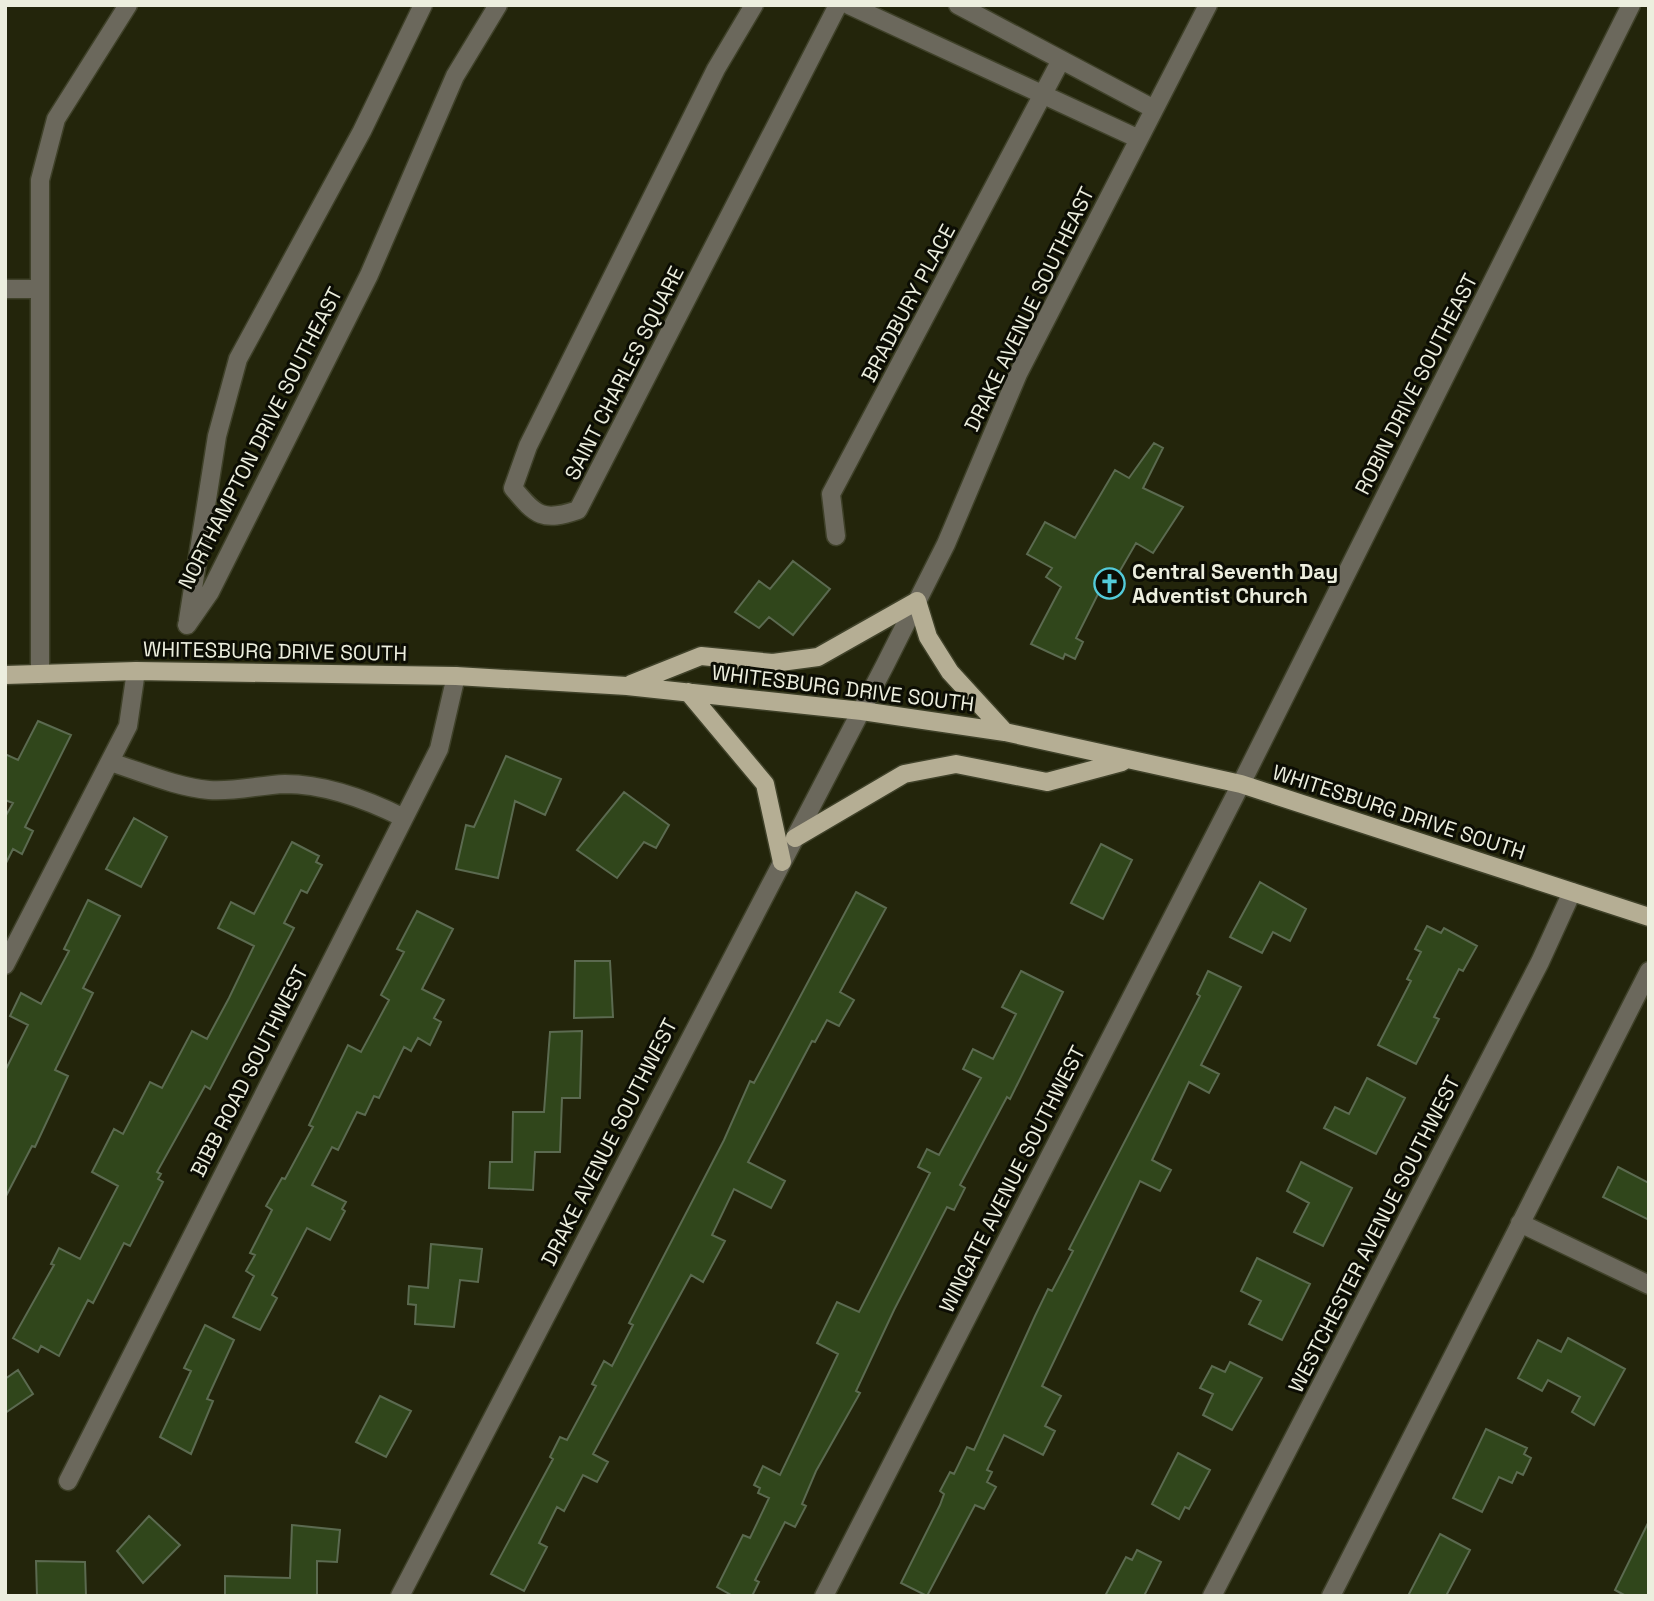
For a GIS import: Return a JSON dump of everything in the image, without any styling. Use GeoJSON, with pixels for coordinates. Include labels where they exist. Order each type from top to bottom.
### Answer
{"type":"FeatureCollection","features":[{"type":"Feature","properties":{"kind":"main road"},"geometry":{"type":"LineString","coordinates":[[627,686],[701,656],[773,663],[818,657],[918,601],[928,637],[950,672],[1005,732]]}},
{"type":"Feature","properties":{"kind":"main road","name":"WHITESBURG DRIVE SOUTH"},"geometry":{"type":"LineString","coordinates":[[5,675],[136,671],[456,676],[627,686],[862,711],[1005,732],[1126,761],[1241,784],[1649,916]]}},
{"type":"Feature","properties":{"kind":"main road"},"geometry":{"type":"LineString","coordinates":[[688,692],[765,784],[782,862]]}},
{"type":"Feature","properties":{"kind":"main road"},"geometry":{"type":"LineString","coordinates":[[794,838],[904,774],[956,764],[1047,782],[1126,761]]}},
{"type":"Feature","properties":{"kind":"street"},"geometry":{"type":"LineString","coordinates":[[40,674],[40,180],[56,120],[82,74],[128,5]]}},
{"type":"Feature","properties":{"kind":"street","name":"NORTHAMPTON DRIVE SOUTHEAST"},"geometry":{"type":"LineString","coordinates":[[423,5],[362,131],[238,359],[217,436],[187,625],[210,592],[369,275],[455,76],[498,5]]}},
{"type":"Feature","properties":{"kind":"street","name":"SAINT CHARLES SQUARE"},"geometry":{"type":"LineString","coordinates":[[754,5],[716,69],[528,446],[513,488],[531,510],[554,518],[578,510],[838,5]]}},
{"type":"Feature","properties":{"kind":"street"},"geometry":{"type":"LineString","coordinates":[[849,5],[1139,139]]}},
{"type":"Feature","properties":{"kind":"street"},"geometry":{"type":"LineString","coordinates":[[958,5],[1154,109]]}},
{"type":"Feature","properties":{"kind":"street","name":"DRAKE AVENUE SOUTHEAST"},"geometry":{"type":"LineString","coordinates":[[862,711],[946,544],[1018,374],[1208,5]]}},
{"type":"Feature","properties":{"kind":"street","name":"ROBIN DRIVE SOUTHEAST"},"geometry":{"type":"LineString","coordinates":[[1241,784],[1631,5]]}},
{"type":"Feature","properties":{"kind":"street","name":"BRADBURY PLACE"},"geometry":{"type":"LineString","coordinates":[[836,536],[831,494],[1061,60]]}},
{"type":"Feature","properties":{"kind":"street"},"geometry":{"type":"LineString","coordinates":[[5,289],[40,289]]}},
{"type":"Feature","properties":{"kind":"street"},"geometry":{"type":"LineString","coordinates":[[5,965],[128,726],[136,671]]}},
{"type":"Feature","properties":{"kind":"street","name":"BIBB ROAD SOUTHWEST"},"geometry":{"type":"LineString","coordinates":[[68,1481],[439,749],[456,676]]}},
{"type":"Feature","properties":{"kind":"street","name":"DRAKE AVENUE SOUTHWEST"},"geometry":{"type":"LineString","coordinates":[[400,1596],[862,711]]}},
{"type":"Feature","properties":{"kind":"street"},"geometry":{"type":"LineString","coordinates":[[110,762],[206,790],[233,791],[285,784],[323,788],[404,818]]}},
{"type":"Feature","properties":{"kind":"street","name":"WINGATE AVENUE SOUTHWEST"},"geometry":{"type":"LineString","coordinates":[[824,1596],[1241,784]]}},
{"type":"Feature","properties":{"kind":"street","name":"WESTCHESTER AVENUE SOUTHWEST"},"geometry":{"type":"LineString","coordinates":[[1212,1596],[1534,974],[1572,892]]}},
{"type":"Feature","properties":{"kind":"street"},"geometry":{"type":"LineString","coordinates":[[1331,1596],[1649,971]]}},
{"type":"Feature","properties":{"kind":"street"},"geometry":{"type":"LineString","coordinates":[[1520,1223],[1649,1285]]}},
{"type":"Feature","properties":{"kind":"building"},"geometry":{"type":"Polygon","coordinates":[[[1154,443],[1163,448],[1143,488],[1183,507],[1153,553],[1136,543],[1106,595],[1099,592],[1076,638],[1083,642],[1075,659],[1065,654],[1063,659],[1031,644],[1061,587],[1046,577],[1052,568],[1027,554],[1045,522],[1075,538],[1115,470],[1129,478],[1154,443]]]}},
{"type":"Feature","properties":{"kind":"building"},"geometry":{"type":"Polygon","coordinates":[[[793,561],[830,589],[793,635],[769,617],[759,628],[735,612],[759,581],[770,589],[793,561]]]}},
{"type":"Feature","properties":{"kind":"building"},"geometry":{"type":"Polygon","coordinates":[[[38,721],[71,735],[25,827],[33,831],[22,854],[13,849],[5,865],[5,817],[13,803],[5,800],[5,754],[18,760],[38,721]]]}},
{"type":"Feature","properties":{"kind":"building"},"geometry":{"type":"Polygon","coordinates":[[[506,756],[561,779],[545,815],[515,801],[498,878],[456,869],[466,825],[474,827],[506,756]]]}},
{"type":"Feature","properties":{"kind":"building"},"geometry":{"type":"Polygon","coordinates":[[[624,792],[669,825],[656,848],[644,842],[617,878],[577,850],[624,792]]]}},
{"type":"Feature","properties":{"kind":"building"},"geometry":{"type":"Polygon","coordinates":[[[134,818],[167,837],[141,887],[106,869],[134,818]]]}},
{"type":"Feature","properties":{"kind":"building"},"geometry":{"type":"Polygon","coordinates":[[[292,842],[319,856],[316,862],[322,865],[307,893],[301,890],[284,923],[294,928],[210,1089],[205,1086],[157,1172],[161,1174],[158,1179],[163,1182],[130,1246],[124,1243],[93,1303],[88,1300],[59,1356],[41,1346],[38,1352],[13,1338],[54,1265],[51,1264],[59,1248],[80,1259],[118,1186],[92,1172],[114,1129],[123,1134],[150,1082],[162,1088],[192,1031],[207,1039],[254,946],[218,928],[231,902],[254,914],[292,842]]]}},
{"type":"Feature","properties":{"kind":"building"},"geometry":{"type":"Polygon","coordinates":[[[1101,844],[1132,860],[1103,919],[1071,903],[1101,844]]]}},
{"type":"Feature","properties":{"kind":"building"},"geometry":{"type":"Polygon","coordinates":[[[1260,882],[1306,909],[1290,941],[1273,932],[1262,953],[1230,937],[1260,882]]]}},
{"type":"Feature","properties":{"kind":"building"},"geometry":{"type":"Polygon","coordinates":[[[856,892],[886,908],[840,992],[854,1000],[839,1026],[827,1020],[815,1042],[812,1041],[748,1162],[785,1181],[771,1208],[734,1189],[712,1235],[725,1241],[703,1282],[691,1275],[593,1454],[608,1462],[597,1482],[583,1475],[564,1511],[557,1507],[539,1543],[547,1547],[524,1591],[491,1574],[553,1459],[550,1457],[560,1437],[567,1440],[596,1386],[592,1384],[604,1361],[612,1366],[633,1325],[629,1323],[724,1140],[750,1081],[754,1083],[856,892]]]}},
{"type":"Feature","properties":{"kind":"building"},"geometry":{"type":"Polygon","coordinates":[[[88,900],[120,916],[83,988],[93,993],[55,1070],[68,1076],[35,1147],[32,1146],[5,1198],[5,1071],[28,1025],[10,1016],[21,993],[41,1004],[69,951],[64,949],[88,900]]]}},
{"type":"Feature","properties":{"kind":"building"},"geometry":{"type":"Polygon","coordinates":[[[417,911],[453,929],[422,989],[444,1000],[434,1018],[441,1022],[430,1045],[418,1038],[411,1051],[404,1047],[379,1098],[374,1096],[365,1115],[357,1112],[338,1150],[332,1147],[312,1185],[346,1202],[342,1209],[345,1211],[330,1240],[307,1228],[272,1295],[277,1298],[260,1330],[233,1317],[254,1276],[246,1271],[255,1255],[250,1253],[272,1210],[266,1206],[282,1178],[285,1179],[313,1127],[309,1125],[348,1045],[361,1052],[389,1000],[381,995],[404,952],[397,949],[417,911]]]}},
{"type":"Feature","properties":{"kind":"building"},"geometry":{"type":"Polygon","coordinates":[[[1427,926],[1441,933],[1444,928],[1477,946],[1463,971],[1459,969],[1434,1017],[1439,1019],[1416,1064],[1378,1045],[1411,981],[1407,979],[1421,952],[1415,949],[1427,926]]]}},
{"type":"Feature","properties":{"kind":"building"},"geometry":{"type":"Polygon","coordinates":[[[575,961],[610,961],[613,1017],[574,1018],[575,961]]]}},
{"type":"Feature","properties":{"kind":"building"},"geometry":{"type":"Polygon","coordinates":[[[1021,971],[1063,992],[1010,1099],[1007,1097],[960,1185],[965,1188],[954,1210],[947,1207],[894,1310],[856,1391],[860,1393],[816,1471],[802,1504],[806,1506],[795,1527],[785,1522],[755,1580],[759,1582],[752,1596],[733,1596],[717,1587],[743,1535],[750,1538],[769,1498],[758,1493],[760,1488],[754,1485],[763,1466],[780,1475],[838,1354],[817,1343],[837,1302],[859,1312],[930,1173],[918,1167],[927,1149],[939,1155],[981,1078],[963,1069],[973,1049],[993,1059],[1016,1014],[1002,1007],[1021,971]]]}},
{"type":"Feature","properties":{"kind":"building"},"geometry":{"type":"Polygon","coordinates":[[[1208,971],[1241,987],[1201,1065],[1219,1074],[1209,1093],[1189,1082],[1152,1160],[1171,1170],[1160,1191],[1140,1181],[1042,1386],[1061,1396],[1045,1426],[1055,1431],[1043,1455],[1004,1435],[987,1470],[992,1472],[987,1482],[996,1487],[984,1509],[975,1505],[927,1596],[901,1583],[940,1505],[944,1494],[940,1491],[950,1472],[954,1474],[967,1447],[974,1450],[1048,1289],[1052,1291],[1073,1251],[1069,1249],[1200,996],[1197,994],[1208,971]]]}},
{"type":"Feature","properties":{"kind":"building"},"geometry":{"type":"Polygon","coordinates":[[[582,1031],[580,1098],[562,1098],[560,1152],[535,1152],[533,1190],[489,1188],[490,1162],[512,1162],[513,1112],[544,1112],[550,1032],[582,1031]]]}},
{"type":"Feature","properties":{"kind":"building"},"geometry":{"type":"Polygon","coordinates":[[[1367,1078],[1405,1098],[1376,1154],[1324,1128],[1335,1107],[1349,1114],[1367,1078]]]}},
{"type":"Feature","properties":{"kind":"building"},"geometry":{"type":"Polygon","coordinates":[[[1301,1162],[1352,1188],[1323,1246],[1294,1232],[1309,1203],[1287,1191],[1301,1162]]]}},
{"type":"Feature","properties":{"kind":"building"},"geometry":{"type":"Polygon","coordinates":[[[1618,1167],[1649,1183],[1649,1220],[1603,1197],[1618,1167]]]}},
{"type":"Feature","properties":{"kind":"building"},"geometry":{"type":"Polygon","coordinates":[[[431,1244],[482,1249],[478,1282],[460,1280],[454,1327],[415,1324],[416,1305],[408,1304],[409,1286],[428,1288],[431,1244]]]}},
{"type":"Feature","properties":{"kind":"building"},"geometry":{"type":"Polygon","coordinates":[[[1257,1258],[1310,1284],[1282,1340],[1249,1324],[1261,1301],[1241,1291],[1257,1258]]]}},
{"type":"Feature","properties":{"kind":"building"},"geometry":{"type":"Polygon","coordinates":[[[205,1325],[234,1340],[207,1399],[213,1401],[191,1454],[160,1437],[191,1371],[184,1368],[205,1325]]]}},
{"type":"Feature","properties":{"kind":"building"},"geometry":{"type":"Polygon","coordinates":[[[1568,1338],[1625,1369],[1594,1425],[1572,1412],[1580,1397],[1548,1380],[1542,1391],[1518,1378],[1538,1340],[1561,1352],[1568,1338]]]}},
{"type":"Feature","properties":{"kind":"building"},"geometry":{"type":"Polygon","coordinates":[[[1230,1362],[1262,1378],[1232,1430],[1203,1415],[1213,1394],[1200,1388],[1212,1366],[1225,1372],[1230,1362]]]}},
{"type":"Feature","properties":{"kind":"building"},"geometry":{"type":"Polygon","coordinates":[[[18,1370],[33,1394],[5,1413],[5,1379],[18,1370]]]}},
{"type":"Feature","properties":{"kind":"building"},"geometry":{"type":"Polygon","coordinates":[[[380,1396],[411,1411],[386,1457],[356,1442],[380,1396]]]}},
{"type":"Feature","properties":{"kind":"building"},"geometry":{"type":"Polygon","coordinates":[[[1486,1429],[1527,1448],[1524,1454],[1531,1458],[1523,1475],[1517,1472],[1512,1483],[1499,1477],[1482,1512],[1453,1498],[1486,1429]]]}},
{"type":"Feature","properties":{"kind":"building"},"geometry":{"type":"Polygon","coordinates":[[[1178,1453],[1210,1470],[1189,1509],[1185,1507],[1179,1519],[1152,1504],[1178,1453]]]}},
{"type":"Feature","properties":{"kind":"building"},"geometry":{"type":"Polygon","coordinates":[[[149,1516],[180,1545],[143,1583],[117,1551],[149,1516]]]}},
{"type":"Feature","properties":{"kind":"building"},"geometry":{"type":"Polygon","coordinates":[[[1649,1521],[1649,1596],[1626,1596],[1615,1590],[1649,1521]]]}},
{"type":"Feature","properties":{"kind":"building"},"geometry":{"type":"Polygon","coordinates":[[[292,1525],[340,1530],[337,1562],[317,1561],[317,1596],[225,1596],[225,1576],[290,1578],[292,1525]]]}},
{"type":"Feature","properties":{"kind":"building"},"geometry":{"type":"Polygon","coordinates":[[[1440,1534],[1470,1550],[1446,1596],[1408,1596],[1440,1534]]]}},
{"type":"Feature","properties":{"kind":"building"},"geometry":{"type":"Polygon","coordinates":[[[1137,1550],[1161,1562],[1144,1596],[1105,1596],[1126,1557],[1132,1560],[1137,1550]]]}},
{"type":"Feature","properties":{"kind":"building"},"geometry":{"type":"Polygon","coordinates":[[[36,1561],[85,1562],[86,1596],[37,1596],[36,1561]]]}},
{"type":"Feature","properties":{"kind":"place","name":"Central Seventh Day Adventist Church"},"geometry":{"type":"Point","coordinates":[1109,583]}}]}
